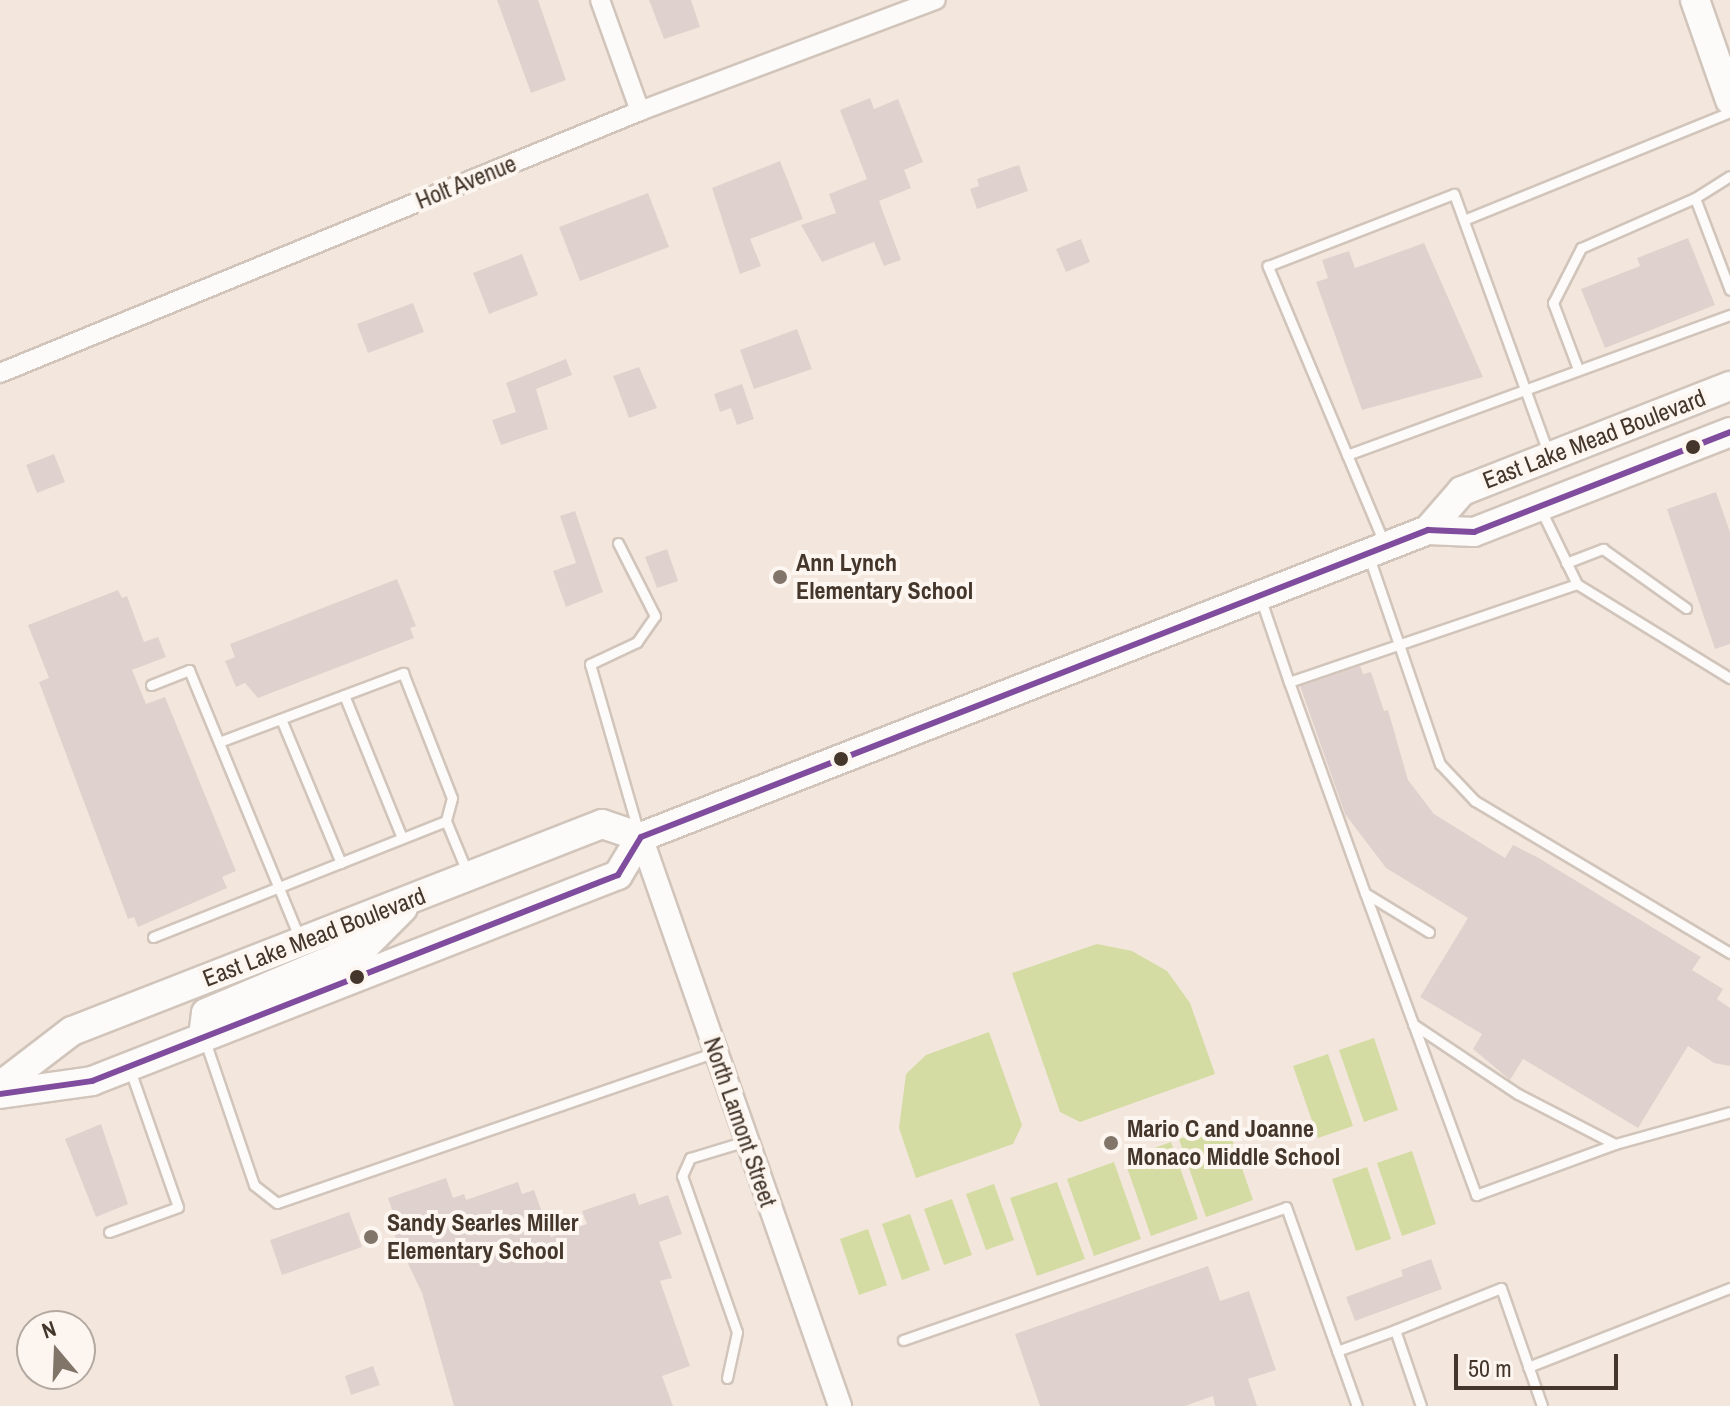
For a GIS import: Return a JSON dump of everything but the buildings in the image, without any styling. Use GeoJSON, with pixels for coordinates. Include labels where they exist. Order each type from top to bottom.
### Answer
{"type":"FeatureCollection","features":[{"type":"Feature","properties":{"kind":"main road"},"geometry":{"type":"LineString","coordinates":[[1695,0],[1730,100]]}},
{"type":"Feature","properties":{"kind":"main road","name":"East Lake Mead Boulevard"},"geometry":{"type":"LineString","coordinates":[[1428,530],[1462,491],[1730,386]]}},
{"type":"Feature","properties":{"kind":"main road","name":"East Lake Mead Boulevard"},"geometry":{"type":"LineString","coordinates":[[0,1086],[72,1031],[602,824],[641,837],[1428,530],[1474,532],[1730,432]]}},
{"type":"Feature","properties":{"kind":"main road"},"geometry":{"type":"LineString","coordinates":[[0,1094],[92,1081],[618,875],[641,837]]}},
{"type":"Feature","properties":{"kind":"main road"},"geometry":{"type":"LineString","coordinates":[[203,1037],[206,1013],[366,945],[412,899]]}},
{"type":"Feature","properties":{"kind":"street"},"geometry":{"type":"LineString","coordinates":[[600,0],[640,111]]}},
{"type":"Feature","properties":{"kind":"street","name":"Holt Avenue"},"geometry":{"type":"LineString","coordinates":[[0,373],[640,111],[936,0]]}},
{"type":"Feature","properties":{"kind":"street","name":"North Lamont Street"},"geometry":{"type":"LineString","coordinates":[[641,837],[840,1406]]}},
{"type":"Feature","properties":{"kind":"lane"},"geometry":{"type":"LineString","coordinates":[[1464,220],[1730,112]]}},
{"type":"Feature","properties":{"kind":"lane"},"geometry":{"type":"LineString","coordinates":[[1578,369],[1553,303],[1581,248],[1695,198],[1730,176]]}},
{"type":"Feature","properties":{"kind":"lane"},"geometry":{"type":"LineString","coordinates":[[1549,455],[1527,387],[1454,194],[1268,266],[1347,455],[1377,550],[1398,642],[1440,764],[1475,801],[1730,953]]}},
{"type":"Feature","properties":{"kind":"lane"},"geometry":{"type":"LineString","coordinates":[[1695,198],[1730,290]]}},
{"type":"Feature","properties":{"kind":"lane"},"geometry":{"type":"LineString","coordinates":[[1347,455],[1730,315]]}},
{"type":"Feature","properties":{"kind":"lane"},"geometry":{"type":"LineString","coordinates":[[1539,507],[1577,584],[1730,678]]}},
{"type":"Feature","properties":{"kind":"lane"},"geometry":{"type":"LineString","coordinates":[[618,543],[655,616],[637,642],[590,664],[641,837]]}},
{"type":"Feature","properties":{"kind":"lane"},"geometry":{"type":"LineString","coordinates":[[1566,563],[1603,549],[1686,608]]}},
{"type":"Feature","properties":{"kind":"lane"},"geometry":{"type":"LineString","coordinates":[[1289,682],[1398,642],[1577,584]]}},
{"type":"Feature","properties":{"kind":"lane"},"geometry":{"type":"LineString","coordinates":[[1260,596],[1476,1195],[1615,1144],[1730,1112]]}},
{"type":"Feature","properties":{"kind":"lane"},"geometry":{"type":"LineString","coordinates":[[151,685],[189,670],[301,942]]}},
{"type":"Feature","properties":{"kind":"lane"},"geometry":{"type":"LineString","coordinates":[[219,742],[403,673],[452,798],[446,821],[469,876]]}},
{"type":"Feature","properties":{"kind":"lane"},"geometry":{"type":"LineString","coordinates":[[344,695],[402,838]]}},
{"type":"Feature","properties":{"kind":"lane"},"geometry":{"type":"LineString","coordinates":[[281,719],[341,863]]}},
{"type":"Feature","properties":{"kind":"lane"},"geometry":{"type":"LineString","coordinates":[[153,937],[446,821]]}},
{"type":"Feature","properties":{"kind":"lane"},"geometry":{"type":"LineString","coordinates":[[1365,893],[1429,932]]}},
{"type":"Feature","properties":{"kind":"lane"},"geometry":{"type":"LineString","coordinates":[[1413,1024],[1518,1094],[1615,1144]]}},
{"type":"Feature","properties":{"kind":"lane"},"geometry":{"type":"LineString","coordinates":[[203,1037],[254,1185],[277,1203],[715,1052]]}},
{"type":"Feature","properties":{"kind":"lane"},"geometry":{"type":"LineString","coordinates":[[109,1232],[178,1207],[129,1067]]}},
{"type":"Feature","properties":{"kind":"lane"},"geometry":{"type":"LineString","coordinates":[[727,1378],[737,1332],[682,1176],[690,1158],[746,1141]]}},
{"type":"Feature","properties":{"kind":"lane"},"geometry":{"type":"LineString","coordinates":[[903,1340],[1286,1207],[1357,1406]]}},
{"type":"Feature","properties":{"kind":"lane"},"geometry":{"type":"LineString","coordinates":[[1337,1351],[1501,1288],[1542,1406]]}},
{"type":"Feature","properties":{"kind":"lane"},"geometry":{"type":"LineString","coordinates":[[1528,1367],[1730,1288]]}},
{"type":"Feature","properties":{"kind":"lane"},"geometry":{"type":"LineString","coordinates":[[1395,1330],[1421,1406]]}},
{"type":"Feature","properties":{"kind":"green space"},"geometry":{"type":"Polygon","coordinates":[[[1097,944],[1132,951],[1167,971],[1190,1003],[1215,1074],[1080,1122],[1060,1112],[1012,973],[1097,944]]]}},
{"type":"Feature","properties":{"kind":"green space"},"geometry":{"type":"Polygon","coordinates":[[[989,1032],[1022,1125],[1013,1144],[916,1178],[899,1128],[906,1074],[926,1055],[989,1032]]]}},
{"type":"Feature","properties":{"kind":"green space"},"geometry":{"type":"Polygon","coordinates":[[[1374,1038],[1398,1110],[1364,1122],[1339,1050],[1374,1038]]]}},
{"type":"Feature","properties":{"kind":"green space"},"geometry":{"type":"Polygon","coordinates":[[[1328,1054],[1353,1126],[1318,1138],[1293,1066],[1328,1054]]]}},
{"type":"Feature","properties":{"kind":"green space"},"geometry":{"type":"Polygon","coordinates":[[[1226,1122],[1253,1200],[1206,1217],[1179,1139],[1226,1122]]]}},
{"type":"Feature","properties":{"kind":"green space"},"geometry":{"type":"Polygon","coordinates":[[[1171,1142],[1198,1219],[1151,1236],[1124,1159],[1171,1142]]]}},
{"type":"Feature","properties":{"kind":"green space"},"geometry":{"type":"Polygon","coordinates":[[[1412,1151],[1436,1224],[1402,1236],[1377,1163],[1412,1151]]]}},
{"type":"Feature","properties":{"kind":"green space"},"geometry":{"type":"Polygon","coordinates":[[[1114,1162],[1141,1239],[1094,1256],[1067,1179],[1114,1162]]]}},
{"type":"Feature","properties":{"kind":"green space"},"geometry":{"type":"Polygon","coordinates":[[[1367,1167],[1391,1239],[1356,1251],[1332,1179],[1367,1167]]]}},
{"type":"Feature","properties":{"kind":"green space"},"geometry":{"type":"Polygon","coordinates":[[[1057,1182],[1085,1259],[1037,1276],[1010,1198],[1057,1182]]]}},
{"type":"Feature","properties":{"kind":"green space"},"geometry":{"type":"Polygon","coordinates":[[[994,1184],[1014,1240],[986,1250],[966,1194],[994,1184]]]}},
{"type":"Feature","properties":{"kind":"green space"},"geometry":{"type":"Polygon","coordinates":[[[952,1199],[972,1255],[944,1265],[924,1209],[952,1199]]]}},
{"type":"Feature","properties":{"kind":"green space"},"geometry":{"type":"Polygon","coordinates":[[[910,1214],[930,1270],[902,1280],[882,1224],[910,1214]]]}},
{"type":"Feature","properties":{"kind":"green space"},"geometry":{"type":"Polygon","coordinates":[[[868,1229],[887,1285],[859,1295],[840,1239],[868,1229]]]}},
{"type":"Feature","properties":{"kind":"transit line"},"geometry":{"type":"LineString","coordinates":[[0,1094],[92,1081],[618,875],[641,837],[1428,530],[1474,532],[1730,432]]}},
{"type":"Feature","properties":{"kind":"place","name":"Ann Lynch Elementary School"},"geometry":{"type":"Point","coordinates":[780,577]}},
{"type":"Feature","properties":{"kind":"place","name":"Mario C and Joanne Monaco Middle School"},"geometry":{"type":"Point","coordinates":[1111,1143]}},
{"type":"Feature","properties":{"kind":"place","name":"Sandy Searles Miller Elementary School"},"geometry":{"type":"Point","coordinates":[371,1237]}}]}
